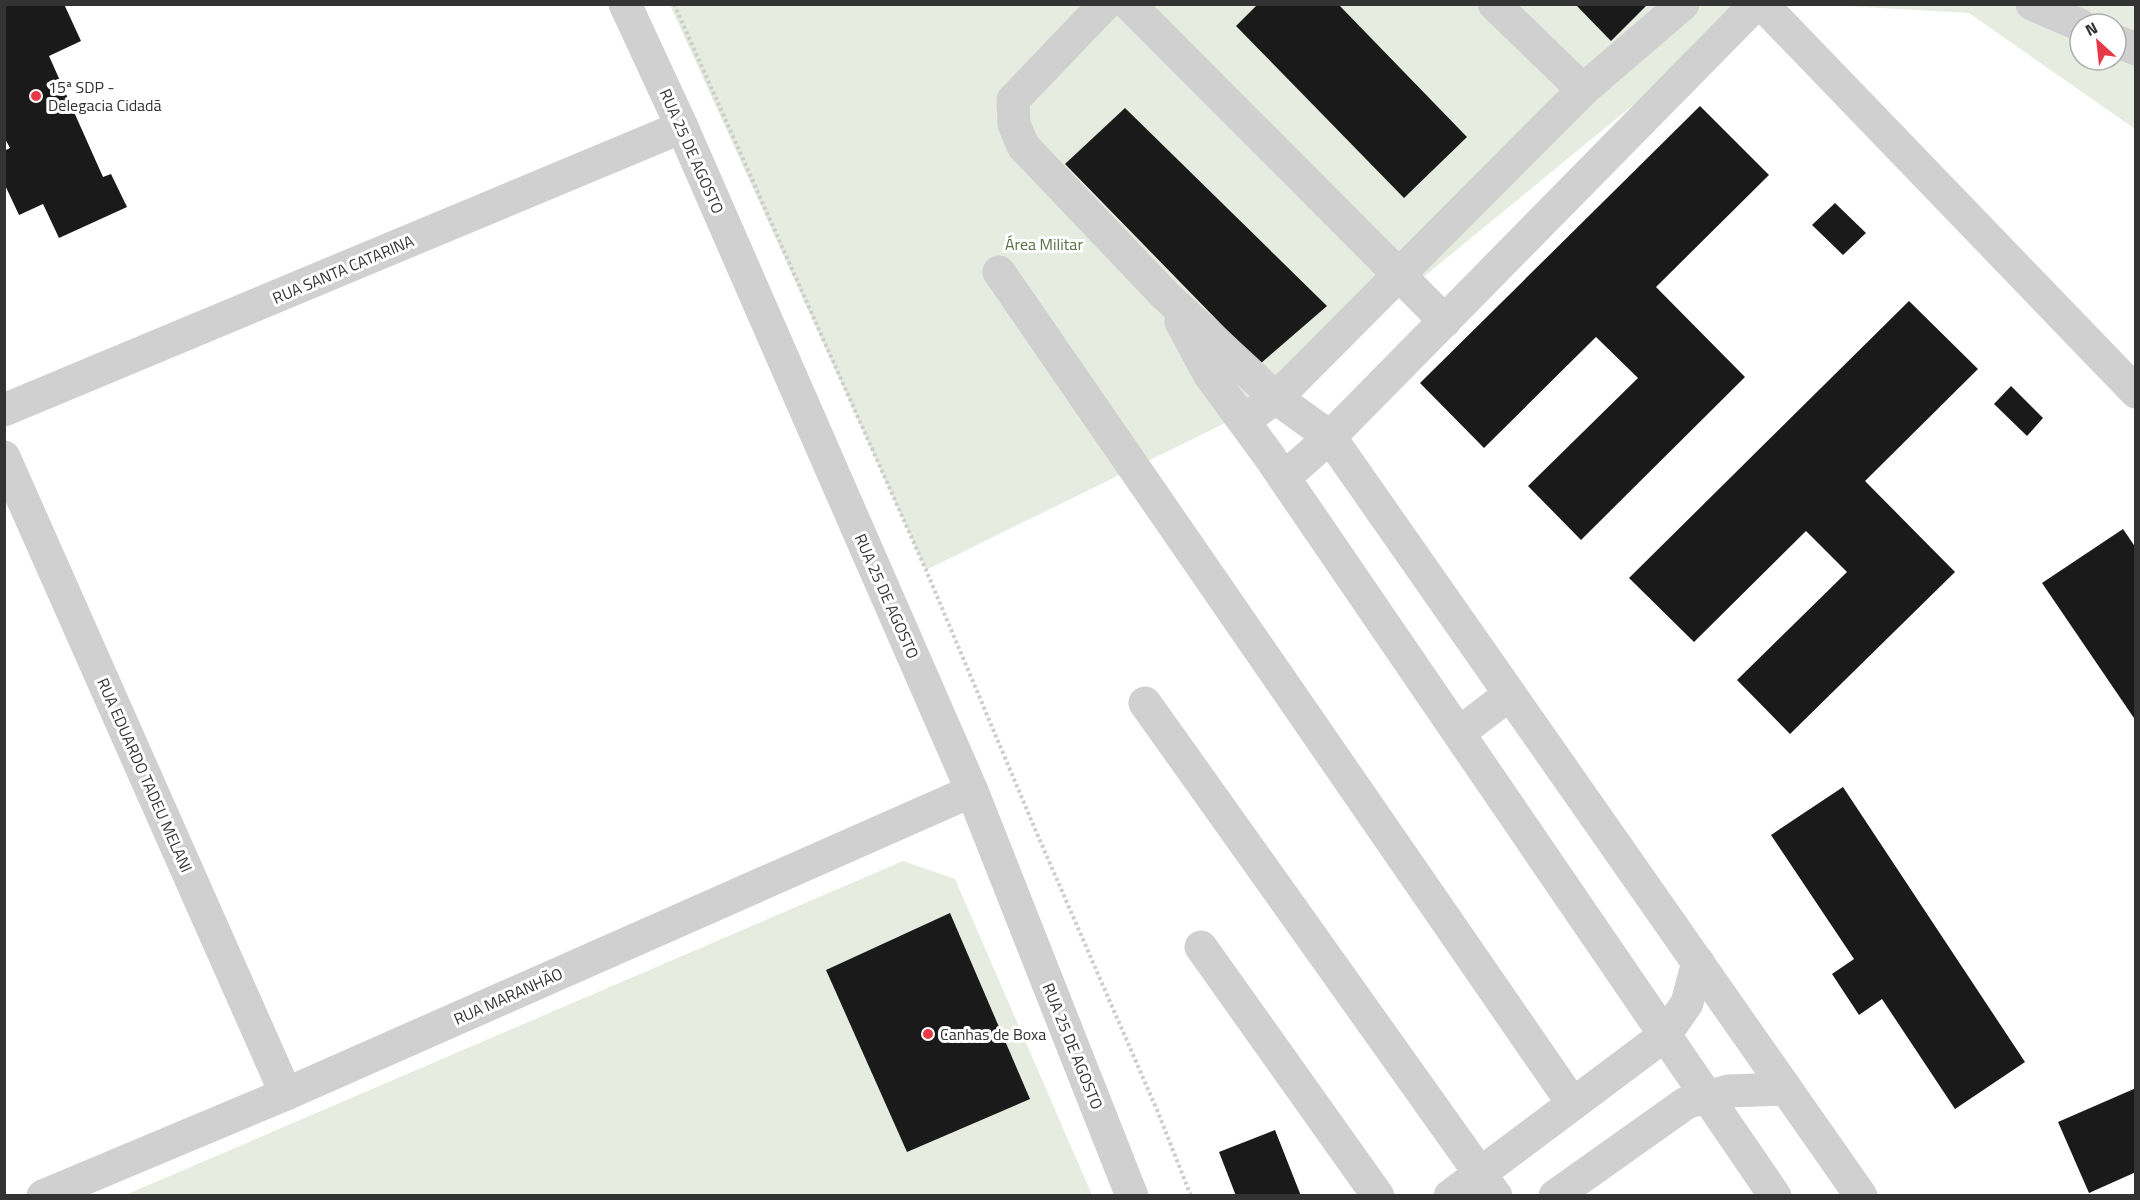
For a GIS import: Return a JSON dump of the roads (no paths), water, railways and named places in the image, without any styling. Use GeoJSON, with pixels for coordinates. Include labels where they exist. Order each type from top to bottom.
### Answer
{"type":"FeatureCollection","features":[{"type":"Feature","properties":{"kind":"street","name":"RUA 25 DE AGOSTO"},"geometry":{"type":"LineString","coordinates":[[625,4],[682,127],[972,791],[1132,1196]]}},
{"type":"Feature","properties":{"kind":"street"},"geometry":{"type":"LineString","coordinates":[[1105,4],[1013,100],[1014,124],[1023,146],[1165,295],[1276,398],[1330,437],[1861,1196]]}},
{"type":"Feature","properties":{"kind":"street"},"geometry":{"type":"LineString","coordinates":[[1129,4],[1445,321]]}},
{"type":"Feature","properties":{"kind":"street"},"geometry":{"type":"LineString","coordinates":[[1494,4],[1583,90]]}},
{"type":"Feature","properties":{"kind":"street"},"geometry":{"type":"LineString","coordinates":[[1244,421],[1276,398],[1583,90],[1683,4]]}},
{"type":"Feature","properties":{"kind":"street"},"geometry":{"type":"LineString","coordinates":[[1284,478],[1330,437],[1756,4]]}},
{"type":"Feature","properties":{"kind":"street"},"geometry":{"type":"LineString","coordinates":[[1762,4],[2136,392]]}},
{"type":"Feature","properties":{"kind":"street"},"geometry":{"type":"LineString","coordinates":[[2032,4],[2068,20]]}},
{"type":"Feature","properties":{"kind":"street","name":"RUA SANTA CATARINA"},"geometry":{"type":"LineString","coordinates":[[4,410],[682,127]]}},
{"type":"Feature","properties":{"kind":"street"},"geometry":{"type":"LineString","coordinates":[[999,272],[1573,1104]]}},
{"type":"Feature","properties":{"kind":"street"},"geometry":{"type":"LineString","coordinates":[[1165,295],[1209,374],[1284,478],[1775,1196]]}},
{"type":"Feature","properties":{"kind":"street","name":"RUA EDUARDO TADEU MELANI"},"geometry":{"type":"LineString","coordinates":[[4,457],[286,1094]]}},
{"type":"Feature","properties":{"kind":"street"},"geometry":{"type":"LineString","coordinates":[[1459,733],[1510,694]]}},
{"type":"Feature","properties":{"kind":"street"},"geometry":{"type":"LineString","coordinates":[[1145,704],[1488,1184]]}},
{"type":"Feature","properties":{"kind":"street","name":"RUA MARANHÃO"},"geometry":{"type":"LineString","coordinates":[[43,1196],[286,1094],[972,791]]}},
{"type":"Feature","properties":{"kind":"street"},"geometry":{"type":"LineString","coordinates":[[1201,947],[1378,1196]]}},
{"type":"Feature","properties":{"kind":"street"},"geometry":{"type":"LineString","coordinates":[[1450,1196],[1488,1184],[1573,1104],[1665,1035],[1687,1003],[1698,962]]}},
{"type":"Feature","properties":{"kind":"street"},"geometry":{"type":"LineString","coordinates":[[1555,1196],[1686,1103],[1728,1091],[1786,1089]]}},
{"type":"Feature","properties":{"kind":"place","name":"15ª SDP - Delegacia Cidadã"},"geometry":{"type":"Point","coordinates":[36,96]}},
{"type":"Feature","properties":{"kind":"place","name":"Canhas de Boxa"},"geometry":{"type":"Point","coordinates":[928,1034]}},
{"type":"Feature","properties":{"kind":"park label","name":"Área Militar"},"geometry":{"type":"Point","coordinates":[1044,244]}}]}
